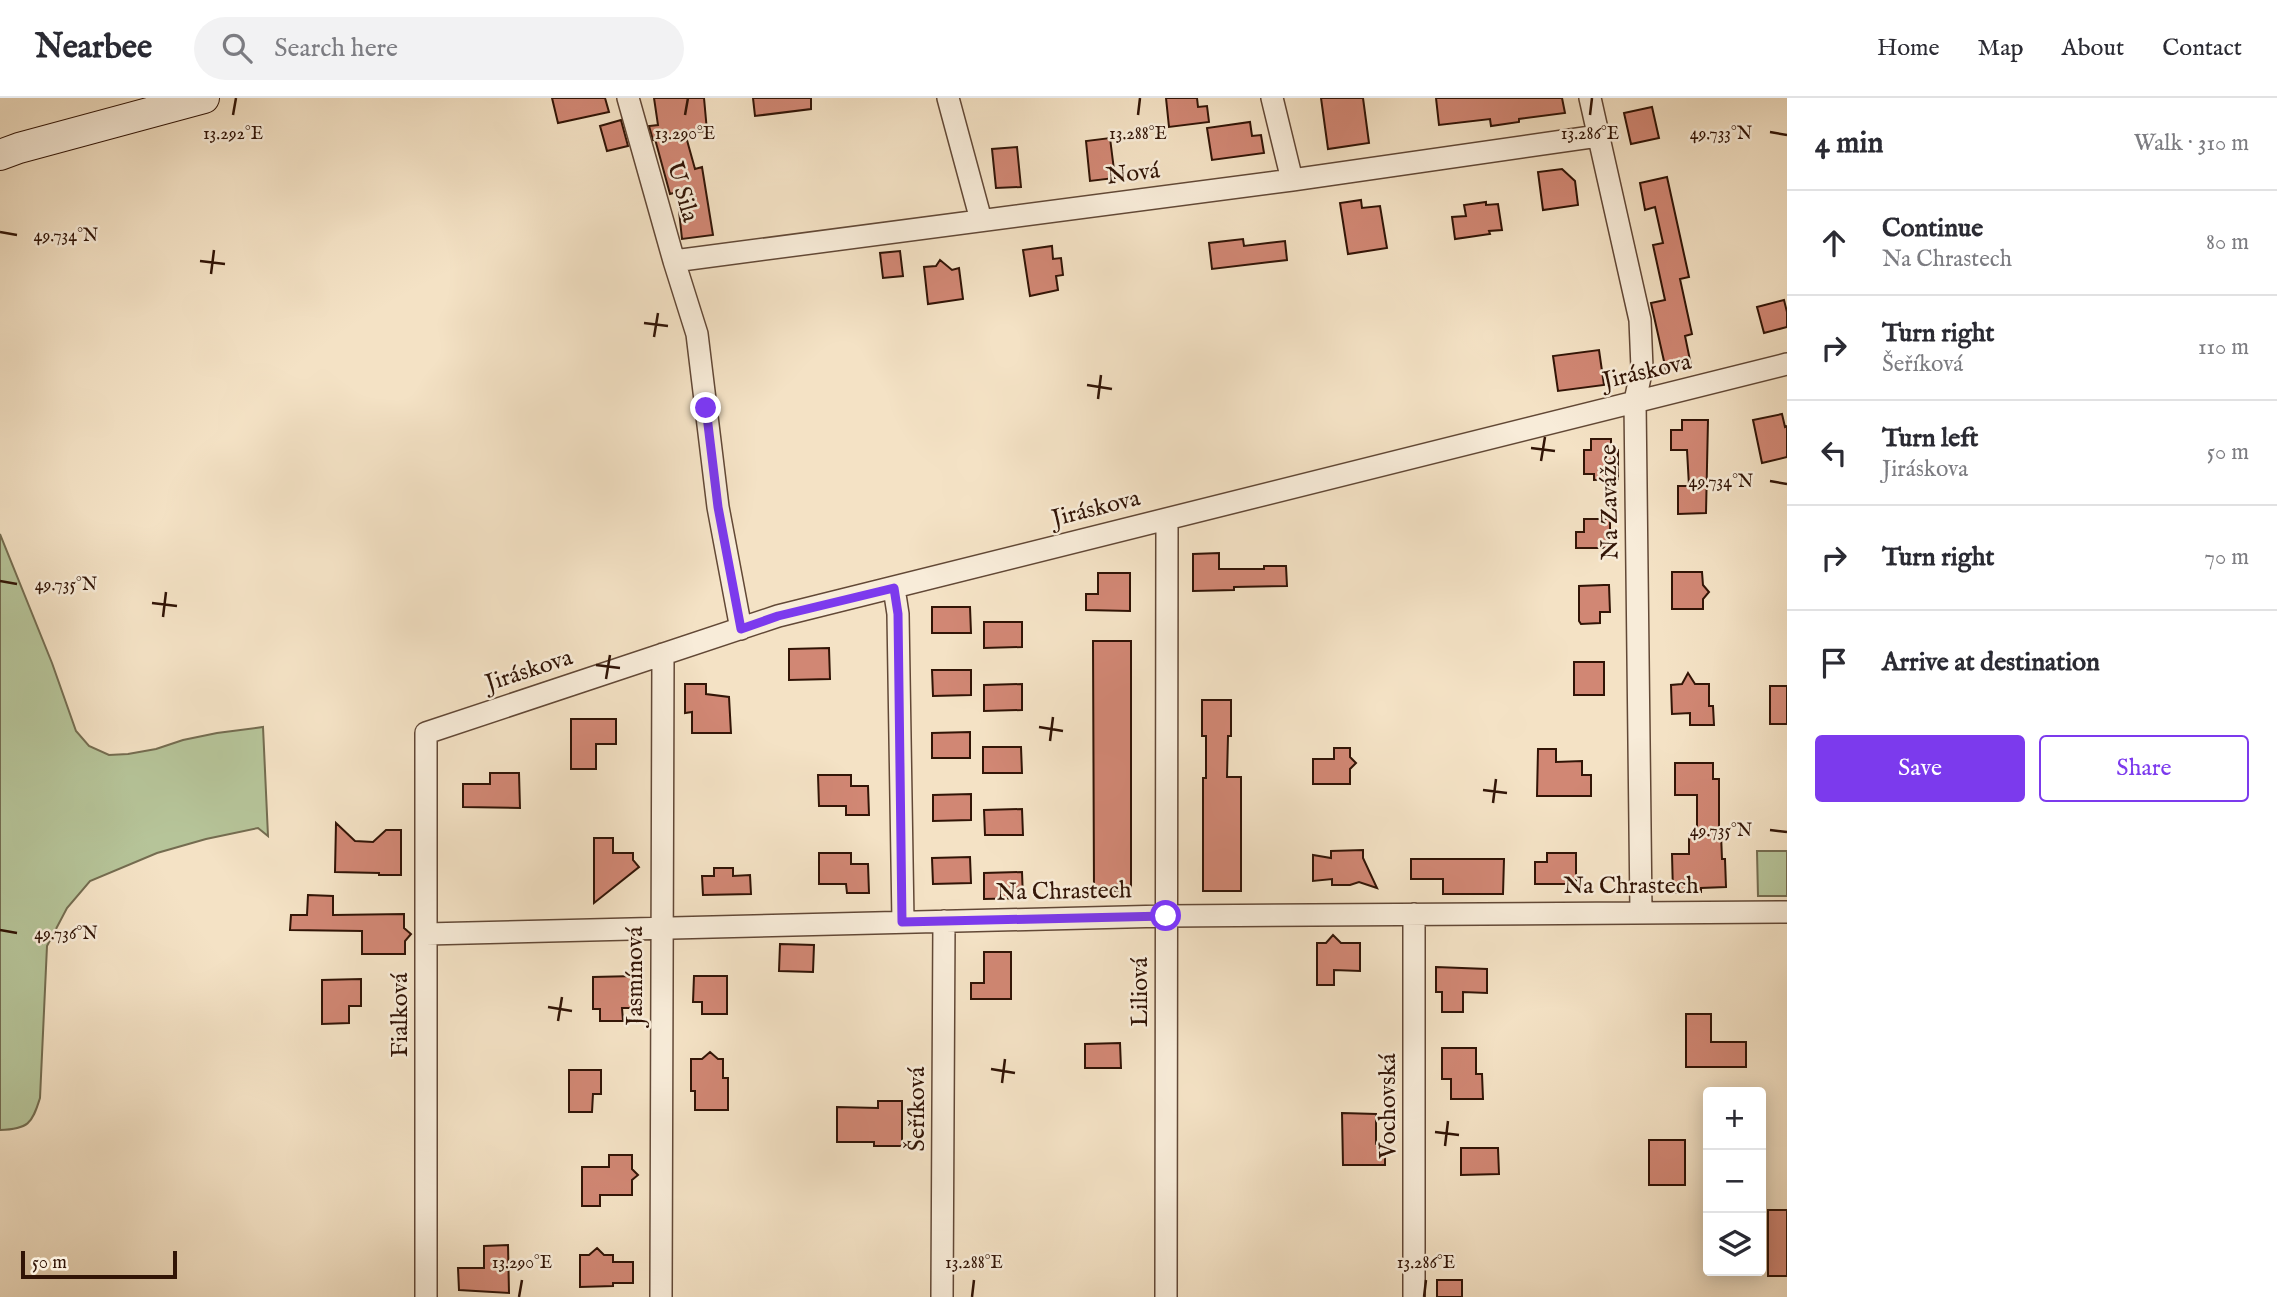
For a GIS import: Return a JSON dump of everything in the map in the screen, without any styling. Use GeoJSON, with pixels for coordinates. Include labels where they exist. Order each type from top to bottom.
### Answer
{"type":"FeatureCollection","features":[{"type":"Feature","properties":{"kind":"main road"},"geometry":{"type":"LineString","coordinates":[[0,155],[204,98]]}},
{"type":"Feature","properties":{"kind":"street","name":"U Sila"},"geometry":{"type":"LineString","coordinates":[[628,98],[697,334],[718,507],[741,629]]}},
{"type":"Feature","properties":{"kind":"street"},"geometry":{"type":"LineString","coordinates":[[948,98],[981,220]]}},
{"type":"Feature","properties":{"kind":"street"},"geometry":{"type":"LineString","coordinates":[[1272,98],[1292,180]]}},
{"type":"Feature","properties":{"kind":"street","name":"Na Zavážce"},"geometry":{"type":"LineString","coordinates":[[1590,98],[1640,320],[1642,368],[1635,401],[1641,912]]}},
{"type":"Feature","properties":{"kind":"street","name":"Nová"},"geometry":{"type":"LineString","coordinates":[[674,261],[1292,180],[1598,136]]}},
{"type":"Feature","properties":{"kind":"street","name":"Jiráskova"},"geometry":{"type":"LineString","coordinates":[[426,733],[778,616],[1787,364]]}},
{"type":"Feature","properties":{"kind":"street","name":"Liliová"},"geometry":{"type":"LineString","coordinates":[[1166,1297],[1167,519]]}},
{"type":"Feature","properties":{"kind":"street"},"geometry":{"type":"LineString","coordinates":[[894,588],[898,614],[902,922]]}},
{"type":"Feature","properties":{"kind":"street","name":"Jasmínová"},"geometry":{"type":"LineString","coordinates":[[662,1297],[663,654]]}},
{"type":"Feature","properties":{"kind":"street","name":"Fialková"},"geometry":{"type":"LineString","coordinates":[[426,733],[426,1297]]}},
{"type":"Feature","properties":{"kind":"street","name":"Na Chrastech"},"geometry":{"type":"LineString","coordinates":[[426,933],[1166,916],[1787,912]]}},
{"type":"Feature","properties":{"kind":"street","name":"Vochovská"},"geometry":{"type":"LineString","coordinates":[[1414,914],[1414,1297]]}},
{"type":"Feature","properties":{"kind":"street","name":"Šeříková"},"geometry":{"type":"LineString","coordinates":[[942,1297],[944,921]]}},
{"type":"Feature","properties":{"kind":"green space"},"geometry":{"type":"Polygon","coordinates":[[[0,534],[76,731],[89,746],[109,755],[128,754],[217,733],[263,727],[268,836],[258,828],[206,839],[157,853],[90,881],[67,908],[47,946],[40,1098],[37,1107],[28,1123],[17,1128],[0,1130],[0,534]]]}},
{"type":"Feature","properties":{"kind":"green space"},"geometry":{"type":"Polygon","coordinates":[[[1757,851],[1787,851],[1787,896],[1758,896],[1757,851]]]}},
{"type":"Feature","properties":{"kind":"building"},"geometry":{"type":"Polygon","coordinates":[[[552,98],[605,98],[609,112],[558,123],[552,98]]]}},
{"type":"Feature","properties":{"kind":"building"},"geometry":{"type":"Polygon","coordinates":[[[654,98],[704,98],[707,131],[685,133],[695,169],[702,167],[713,235],[682,239],[677,192],[670,194],[649,126],[658,125],[654,98]]]}},
{"type":"Feature","properties":{"kind":"building"},"geometry":{"type":"Polygon","coordinates":[[[753,98],[811,98],[811,109],[755,116],[753,98]]]}},
{"type":"Feature","properties":{"kind":"building"},"geometry":{"type":"Polygon","coordinates":[[[1166,98],[1197,98],[1198,107],[1207,106],[1209,122],[1169,127],[1166,98]]]}},
{"type":"Feature","properties":{"kind":"building"},"geometry":{"type":"Polygon","coordinates":[[[1321,98],[1363,98],[1369,143],[1328,149],[1321,98]]]}},
{"type":"Feature","properties":{"kind":"building"},"geometry":{"type":"Polygon","coordinates":[[[1436,98],[1562,98],[1565,113],[1491,126],[1490,119],[1439,125],[1436,98]]]}},
{"type":"Feature","properties":{"kind":"building"},"geometry":{"type":"Polygon","coordinates":[[[1652,107],[1659,138],[1631,144],[1624,113],[1652,107]]]}},
{"type":"Feature","properties":{"kind":"building"},"geometry":{"type":"Polygon","coordinates":[[[621,120],[628,146],[607,151],[600,126],[621,120]]]}},
{"type":"Feature","properties":{"kind":"building"},"geometry":{"type":"Polygon","coordinates":[[[1250,122],[1252,136],[1261,135],[1264,153],[1212,160],[1207,128],[1250,122]]]}},
{"type":"Feature","properties":{"kind":"building"},"geometry":{"type":"Polygon","coordinates":[[[1110,138],[1115,178],[1090,181],[1086,141],[1110,138]]]}},
{"type":"Feature","properties":{"kind":"building"},"geometry":{"type":"Polygon","coordinates":[[[1017,147],[1021,187],[996,188],[992,149],[1017,147]]]}},
{"type":"Feature","properties":{"kind":"building"},"geometry":{"type":"Polygon","coordinates":[[[1562,169],[1575,181],[1578,205],[1543,210],[1538,172],[1562,169]]]}},
{"type":"Feature","properties":{"kind":"building"},"geometry":{"type":"Polygon","coordinates":[[[1667,177],[1689,277],[1680,279],[1692,334],[1685,336],[1691,365],[1666,370],[1651,303],[1665,300],[1653,245],[1663,243],[1655,207],[1645,210],[1640,183],[1667,177]]]}},
{"type":"Feature","properties":{"kind":"building"},"geometry":{"type":"Polygon","coordinates":[[[1361,200],[1362,208],[1380,206],[1387,248],[1348,254],[1340,203],[1361,200]]]}},
{"type":"Feature","properties":{"kind":"building"},"geometry":{"type":"Polygon","coordinates":[[[1486,202],[1486,205],[1498,204],[1502,230],[1455,239],[1452,217],[1466,216],[1464,205],[1486,202]]]}},
{"type":"Feature","properties":{"kind":"building"},"geometry":{"type":"Polygon","coordinates":[[[1243,239],[1244,246],[1285,241],[1287,260],[1212,269],[1209,243],[1243,239]]]}},
{"type":"Feature","properties":{"kind":"building"},"geometry":{"type":"Polygon","coordinates":[[[1052,246],[1053,259],[1061,258],[1063,275],[1056,276],[1058,290],[1030,296],[1023,250],[1052,246]]]}},
{"type":"Feature","properties":{"kind":"building"},"geometry":{"type":"Polygon","coordinates":[[[900,251],[903,276],[883,278],[880,253],[900,251]]]}},
{"type":"Feature","properties":{"kind":"building"},"geometry":{"type":"Polygon","coordinates":[[[940,260],[952,270],[959,268],[963,299],[928,304],[924,267],[936,266],[940,260]]]}},
{"type":"Feature","properties":{"kind":"building"},"geometry":{"type":"Polygon","coordinates":[[[1784,300],[1787,327],[1764,333],[1757,307],[1784,300]]]}},
{"type":"Feature","properties":{"kind":"building"},"geometry":{"type":"Polygon","coordinates":[[[1599,350],[1604,385],[1558,391],[1553,356],[1599,350]]]}},
{"type":"Feature","properties":{"kind":"building"},"geometry":{"type":"Polygon","coordinates":[[[1782,414],[1785,427],[1787,426],[1787,457],[1762,463],[1753,420],[1782,414]]]}},
{"type":"Feature","properties":{"kind":"building"},"geometry":{"type":"Polygon","coordinates":[[[1682,420],[1708,420],[1706,513],[1678,514],[1678,486],[1689,486],[1687,450],[1671,450],[1671,430],[1682,430],[1682,420]]]}},
{"type":"Feature","properties":{"kind":"building"},"geometry":{"type":"Polygon","coordinates":[[[1591,439],[1611,439],[1611,450],[1618,450],[1618,479],[1594,480],[1594,474],[1584,474],[1584,450],[1591,450],[1591,439]]]}},
{"type":"Feature","properties":{"kind":"building"},"geometry":{"type":"Polygon","coordinates":[[[1584,519],[1610,519],[1610,548],[1576,548],[1576,532],[1584,532],[1584,519]]]}},
{"type":"Feature","properties":{"kind":"building"},"geometry":{"type":"Polygon","coordinates":[[[1219,553],[1219,569],[1286,566],[1287,586],[1193,591],[1193,554],[1219,553]]]}},
{"type":"Feature","properties":{"kind":"building"},"geometry":{"type":"Polygon","coordinates":[[[1672,572],[1702,572],[1703,585],[1709,592],[1703,599],[1703,609],[1672,609],[1672,572]]]}},
{"type":"Feature","properties":{"kind":"building"},"geometry":{"type":"Polygon","coordinates":[[[1098,573],[1130,573],[1130,611],[1086,610],[1086,594],[1098,594],[1098,573]]]}},
{"type":"Feature","properties":{"kind":"building"},"geometry":{"type":"Polygon","coordinates":[[[1609,585],[1610,612],[1600,612],[1600,623],[1581,624],[1579,586],[1609,585]]]}},
{"type":"Feature","properties":{"kind":"building"},"geometry":{"type":"Polygon","coordinates":[[[932,607],[970,607],[971,633],[932,633],[932,607]]]}},
{"type":"Feature","properties":{"kind":"building"},"geometry":{"type":"Polygon","coordinates":[[[984,622],[1022,622],[1022,647],[984,648],[984,622]]]}},
{"type":"Feature","properties":{"kind":"building"},"geometry":{"type":"Polygon","coordinates":[[[1093,641],[1131,641],[1131,891],[1094,891],[1093,641]]]}},
{"type":"Feature","properties":{"kind":"building"},"geometry":{"type":"Polygon","coordinates":[[[829,648],[830,679],[789,680],[789,649],[829,648]]]}},
{"type":"Feature","properties":{"kind":"building"},"geometry":{"type":"Polygon","coordinates":[[[1574,662],[1604,662],[1604,695],[1574,695],[1574,662]]]}},
{"type":"Feature","properties":{"kind":"building"},"geometry":{"type":"Polygon","coordinates":[[[932,670],[971,670],[971,695],[933,696],[932,670]]]}},
{"type":"Feature","properties":{"kind":"building"},"geometry":{"type":"Polygon","coordinates":[[[1688,673],[1695,684],[1709,684],[1709,706],[1713,706],[1714,725],[1690,725],[1690,713],[1672,714],[1671,685],[1682,684],[1688,673]]]}},
{"type":"Feature","properties":{"kind":"building"},"geometry":{"type":"Polygon","coordinates":[[[685,684],[706,684],[706,694],[729,697],[731,733],[692,733],[692,712],[685,713],[685,684]]]}},
{"type":"Feature","properties":{"kind":"building"},"geometry":{"type":"Polygon","coordinates":[[[1022,684],[1022,710],[984,711],[984,685],[1022,684]]]}},
{"type":"Feature","properties":{"kind":"building"},"geometry":{"type":"Polygon","coordinates":[[[1770,686],[1787,686],[1787,724],[1770,724],[1770,686]]]}},
{"type":"Feature","properties":{"kind":"building"},"geometry":{"type":"Polygon","coordinates":[[[1202,700],[1231,700],[1227,777],[1241,777],[1241,891],[1203,891],[1203,778],[1206,778],[1206,736],[1202,736],[1202,700]]]}},
{"type":"Feature","properties":{"kind":"building"},"geometry":{"type":"Polygon","coordinates":[[[571,719],[616,719],[616,744],[596,744],[596,769],[571,769],[571,719]]]}},
{"type":"Feature","properties":{"kind":"building"},"geometry":{"type":"Polygon","coordinates":[[[970,732],[970,758],[932,758],[932,733],[970,732]]]}},
{"type":"Feature","properties":{"kind":"building"},"geometry":{"type":"Polygon","coordinates":[[[983,747],[1021,747],[1022,773],[983,773],[983,747]]]}},
{"type":"Feature","properties":{"kind":"building"},"geometry":{"type":"Polygon","coordinates":[[[1334,748],[1350,748],[1350,757],[1356,763],[1350,769],[1350,784],[1313,784],[1313,759],[1334,759],[1334,748]]]}},
{"type":"Feature","properties":{"kind":"building"},"geometry":{"type":"Polygon","coordinates":[[[1538,749],[1556,749],[1556,762],[1582,761],[1582,775],[1591,775],[1591,796],[1537,796],[1538,749]]]}},
{"type":"Feature","properties":{"kind":"building"},"geometry":{"type":"Polygon","coordinates":[[[1675,763],[1713,763],[1713,779],[1719,779],[1719,834],[1722,859],[1725,859],[1726,887],[1701,888],[1701,892],[1673,893],[1672,854],[1689,854],[1689,834],[1697,834],[1697,795],[1675,795],[1675,763]]]}},
{"type":"Feature","properties":{"kind":"building"},"geometry":{"type":"Polygon","coordinates":[[[490,773],[519,773],[520,808],[463,807],[463,784],[490,784],[490,773]]]}},
{"type":"Feature","properties":{"kind":"building"},"geometry":{"type":"Polygon","coordinates":[[[818,775],[851,775],[851,786],[868,786],[869,815],[846,815],[846,806],[819,806],[818,775]]]}},
{"type":"Feature","properties":{"kind":"building"},"geometry":{"type":"Polygon","coordinates":[[[971,794],[971,820],[933,821],[933,795],[971,794]]]}},
{"type":"Feature","properties":{"kind":"building"},"geometry":{"type":"Polygon","coordinates":[[[1022,809],[1023,835],[985,835],[984,810],[1022,809]]]}},
{"type":"Feature","properties":{"kind":"building"},"geometry":{"type":"Polygon","coordinates":[[[336,823],[355,841],[373,842],[386,830],[401,830],[401,875],[335,872],[336,823]]]}},
{"type":"Feature","properties":{"kind":"building"},"geometry":{"type":"Polygon","coordinates":[[[594,838],[613,838],[613,853],[633,853],[633,860],[639,867],[594,903],[594,838]]]}},
{"type":"Feature","properties":{"kind":"building"},"geometry":{"type":"Polygon","coordinates":[[[1363,850],[1363,858],[1377,888],[1359,882],[1332,885],[1332,879],[1313,881],[1313,855],[1331,858],[1331,851],[1363,850]]]}},
{"type":"Feature","properties":{"kind":"building"},"geometry":{"type":"Polygon","coordinates":[[[819,853],[851,853],[851,864],[868,864],[869,893],[847,893],[846,884],[819,884],[819,853]]]}},
{"type":"Feature","properties":{"kind":"building"},"geometry":{"type":"Polygon","coordinates":[[[1547,853],[1576,853],[1576,884],[1535,884],[1535,862],[1547,862],[1547,853]]]}},
{"type":"Feature","properties":{"kind":"building"},"geometry":{"type":"Polygon","coordinates":[[[970,857],[971,883],[933,884],[932,858],[970,857]]]}},
{"type":"Feature","properties":{"kind":"building"},"geometry":{"type":"Polygon","coordinates":[[[1411,859],[1504,859],[1503,894],[1443,894],[1443,879],[1411,879],[1411,859]]]}},
{"type":"Feature","properties":{"kind":"building"},"geometry":{"type":"Polygon","coordinates":[[[714,868],[733,868],[733,876],[750,875],[751,894],[703,895],[702,876],[714,876],[714,868]]]}},
{"type":"Feature","properties":{"kind":"building"},"geometry":{"type":"Polygon","coordinates":[[[1022,872],[1023,898],[984,899],[984,873],[1022,872]]]}},
{"type":"Feature","properties":{"kind":"building"},"geometry":{"type":"Polygon","coordinates":[[[308,895],[333,896],[333,915],[404,914],[404,928],[411,934],[405,941],[405,954],[362,954],[362,931],[290,930],[291,915],[307,915],[308,895]]]}},
{"type":"Feature","properties":{"kind":"building"},"geometry":{"type":"Polygon","coordinates":[[[1333,935],[1341,943],[1360,943],[1360,971],[1334,970],[1334,985],[1317,985],[1317,943],[1326,943],[1333,935]]]}},
{"type":"Feature","properties":{"kind":"building"},"geometry":{"type":"Polygon","coordinates":[[[780,944],[814,945],[813,972],[779,971],[780,944]]]}},
{"type":"Feature","properties":{"kind":"building"},"geometry":{"type":"Polygon","coordinates":[[[984,952],[1011,952],[1011,999],[971,999],[971,983],[984,983],[984,952]]]}},
{"type":"Feature","properties":{"kind":"building"},"geometry":{"type":"Polygon","coordinates":[[[1436,967],[1487,969],[1487,993],[1463,992],[1463,1012],[1442,1012],[1442,992],[1436,992],[1436,967]]]}},
{"type":"Feature","properties":{"kind":"building"},"geometry":{"type":"Polygon","coordinates":[[[635,976],[636,1008],[622,1008],[623,1021],[600,1021],[600,1009],[593,1009],[593,977],[635,976]]]}},
{"type":"Feature","properties":{"kind":"building"},"geometry":{"type":"Polygon","coordinates":[[[694,976],[727,976],[727,1014],[702,1014],[702,1002],[693,1002],[694,976]]]}},
{"type":"Feature","properties":{"kind":"building"},"geometry":{"type":"Polygon","coordinates":[[[361,979],[361,1006],[349,1006],[349,1023],[322,1024],[322,980],[361,979]]]}},
{"type":"Feature","properties":{"kind":"building"},"geometry":{"type":"Polygon","coordinates":[[[1686,1014],[1711,1014],[1711,1042],[1746,1042],[1746,1067],[1686,1067],[1686,1014]]]}},
{"type":"Feature","properties":{"kind":"building"},"geometry":{"type":"Polygon","coordinates":[[[1120,1043],[1121,1068],[1085,1068],[1085,1044],[1120,1043]]]}},
{"type":"Feature","properties":{"kind":"building"},"geometry":{"type":"Polygon","coordinates":[[[1442,1048],[1476,1048],[1476,1074],[1482,1074],[1483,1099],[1451,1099],[1451,1079],[1442,1079],[1442,1048]]]}},
{"type":"Feature","properties":{"kind":"building"},"geometry":{"type":"Polygon","coordinates":[[[710,1052],[718,1059],[723,1059],[723,1078],[728,1078],[728,1110],[695,1110],[695,1091],[691,1091],[691,1059],[702,1059],[710,1052]]]}},
{"type":"Feature","properties":{"kind":"building"},"geometry":{"type":"Polygon","coordinates":[[[569,1070],[601,1070],[601,1094],[593,1094],[592,1112],[569,1112],[569,1070]]]}},
{"type":"Feature","properties":{"kind":"building"},"geometry":{"type":"Polygon","coordinates":[[[878,1101],[902,1101],[902,1146],[874,1146],[874,1142],[837,1142],[837,1107],[878,1108],[878,1101]]]}},
{"type":"Feature","properties":{"kind":"building"},"geometry":{"type":"Polygon","coordinates":[[[1342,1113],[1376,1114],[1376,1144],[1385,1144],[1385,1165],[1343,1165],[1342,1113]]]}},
{"type":"Feature","properties":{"kind":"building"},"geometry":{"type":"Polygon","coordinates":[[[1649,1140],[1685,1140],[1685,1185],[1649,1185],[1649,1140]]]}},
{"type":"Feature","properties":{"kind":"building"},"geometry":{"type":"Polygon","coordinates":[[[1461,1148],[1498,1148],[1499,1174],[1461,1175],[1461,1148]]]}},
{"type":"Feature","properties":{"kind":"building"},"geometry":{"type":"Polygon","coordinates":[[[609,1155],[632,1155],[632,1169],[638,1175],[632,1180],[632,1195],[600,1195],[600,1206],[582,1206],[582,1167],[609,1167],[609,1155]]]}},
{"type":"Feature","properties":{"kind":"building"},"geometry":{"type":"Polygon","coordinates":[[[1768,1210],[1787,1210],[1787,1276],[1768,1276],[1768,1210]]]}},
{"type":"Feature","properties":{"kind":"building"},"geometry":{"type":"Polygon","coordinates":[[[508,1245],[509,1293],[459,1290],[458,1268],[484,1268],[484,1246],[508,1245]]]}},
{"type":"Feature","properties":{"kind":"building"},"geometry":{"type":"Polygon","coordinates":[[[597,1248],[604,1255],[613,1255],[613,1262],[633,1262],[633,1283],[580,1287],[580,1255],[589,1255],[597,1248]]]}},
{"type":"Feature","properties":{"kind":"building"},"geometry":{"type":"Polygon","coordinates":[[[1437,1280],[1462,1280],[1462,1297],[1437,1297],[1437,1280]]]}},
{"type":"Feature","properties":{"kind":"route"},"geometry":{"type":"LineString","coordinates":[[706,408],[718,507],[741,629],[778,616],[894,588],[898,614],[902,922],[1166,916]]}}]}
